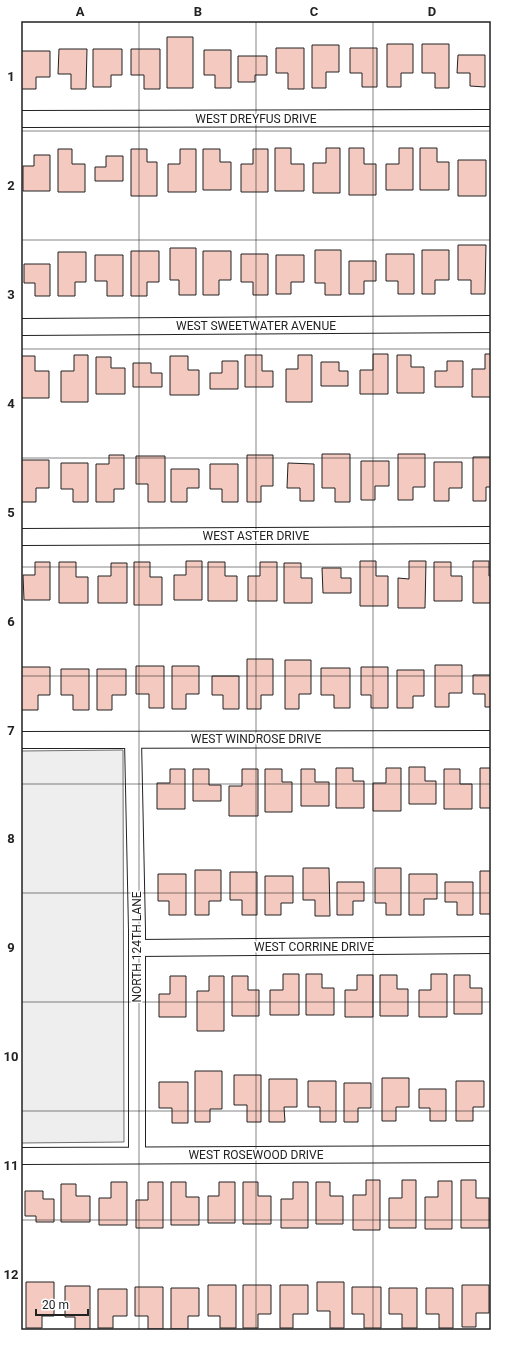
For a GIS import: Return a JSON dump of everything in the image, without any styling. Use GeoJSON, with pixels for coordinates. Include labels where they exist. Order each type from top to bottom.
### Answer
{"type":"FeatureCollection","features":[{"type":"Feature","properties":{"kind":"street","name":"WEST DREYFUS DRIVE"},"geometry":{"type":"LineString","coordinates":[[21,119],[491,118]]}},
{"type":"Feature","properties":{"kind":"street","name":"WEST SWEETWATER AVENUE"},"geometry":{"type":"LineString","coordinates":[[21,327],[491,324]]}},
{"type":"Feature","properties":{"kind":"street","name":"WEST ASTER DRIVE"},"geometry":{"type":"LineString","coordinates":[[21,537],[491,535]]}},
{"type":"Feature","properties":{"kind":"street","name":"WEST WINDROSE DRIVE"},"geometry":{"type":"LineString","coordinates":[[21,740],[491,739]]}},
{"type":"Feature","properties":{"kind":"street","name":"NORTH 124TH LANE"},"geometry":{"type":"LineString","coordinates":[[133,740],[137,948],[137,1155]]}},
{"type":"Feature","properties":{"kind":"street","name":"WEST CORRINE DRIVE"},"geometry":{"type":"LineString","coordinates":[[137,948],[491,946]]}},
{"type":"Feature","properties":{"kind":"street","name":"WEST ROSEWOOD DRIVE"},"geometry":{"type":"LineString","coordinates":[[21,1156],[491,1154]]}},
{"type":"Feature","properties":{"kind":"shaded area"},"geometry":{"type":"Polygon","coordinates":[[[123,750],[124,1142],[21,1143],[21,751],[123,750]]]}},
{"type":"Feature","properties":{"kind":"building"},"geometry":{"type":"Polygon","coordinates":[[[167,37],[193,37],[193,88],[167,88],[167,37]]]}},
{"type":"Feature","properties":{"kind":"building"},"geometry":{"type":"Polygon","coordinates":[[[387,44],[413,44],[413,73],[401,73],[401,87],[387,87],[387,44]]]}},
{"type":"Feature","properties":{"kind":"building"},"geometry":{"type":"Polygon","coordinates":[[[422,44],[449,44],[449,88],[435,88],[435,73],[422,73],[422,44]]]}},
{"type":"Feature","properties":{"kind":"building"},"geometry":{"type":"Polygon","coordinates":[[[312,45],[339,45],[339,72],[326,72],[326,88],[312,88],[312,45]]]}},
{"type":"Feature","properties":{"kind":"building"},"geometry":{"type":"Polygon","coordinates":[[[276,48],[304,48],[304,89],[288,89],[288,73],[276,73],[276,48]]]}},
{"type":"Feature","properties":{"kind":"building"},"geometry":{"type":"Polygon","coordinates":[[[350,48],[377,48],[377,87],[362,87],[362,73],[350,73],[350,48]]]}},
{"type":"Feature","properties":{"kind":"building"},"geometry":{"type":"Polygon","coordinates":[[[59,49],[87,49],[86,89],[71,89],[71,74],[58,74],[59,49]]]}},
{"type":"Feature","properties":{"kind":"building"},"geometry":{"type":"Polygon","coordinates":[[[93,49],[122,49],[122,75],[111,75],[111,87],[93,87],[93,49]]]}},
{"type":"Feature","properties":{"kind":"building"},"geometry":{"type":"Polygon","coordinates":[[[131,49],[160,49],[160,89],[144,89],[144,75],[131,75],[131,49]]]}},
{"type":"Feature","properties":{"kind":"building"},"geometry":{"type":"Polygon","coordinates":[[[204,50],[231,50],[231,88],[215,88],[215,75],[204,75],[204,50]]]}},
{"type":"Feature","properties":{"kind":"building"},"geometry":{"type":"Polygon","coordinates":[[[21,51],[50,51],[50,77],[36,77],[36,89],[21,89],[21,51]]]}},
{"type":"Feature","properties":{"kind":"building"},"geometry":{"type":"Polygon","coordinates":[[[458,55],[485,55],[485,87],[470,86],[470,73],[457,73],[458,55]]]}},
{"type":"Feature","properties":{"kind":"building"},"geometry":{"type":"Polygon","coordinates":[[[238,56],[267,56],[267,75],[255,75],[255,82],[238,82],[238,56]]]}},
{"type":"Feature","properties":{"kind":"building"},"geometry":{"type":"Polygon","coordinates":[[[275,148],[291,148],[291,164],[304,164],[304,191],[275,191],[275,148]]]}},
{"type":"Feature","properties":{"kind":"building"},"geometry":{"type":"Polygon","coordinates":[[[326,148],[340,148],[340,193],[313,193],[313,163],[326,163],[326,148]]]}},
{"type":"Feature","properties":{"kind":"building"},"geometry":{"type":"Polygon","coordinates":[[[349,148],[364,148],[364,164],[376,164],[376,195],[349,195],[349,148]]]}},
{"type":"Feature","properties":{"kind":"building"},"geometry":{"type":"Polygon","coordinates":[[[399,148],[413,148],[413,190],[386,190],[386,164],[399,164],[399,148]]]}},
{"type":"Feature","properties":{"kind":"building"},"geometry":{"type":"Polygon","coordinates":[[[420,148],[437,148],[437,162],[449,162],[449,190],[420,190],[420,148]]]}},
{"type":"Feature","properties":{"kind":"building"},"geometry":{"type":"Polygon","coordinates":[[[58,149],[72,149],[72,164],[85,164],[85,192],[58,192],[58,149]]]}},
{"type":"Feature","properties":{"kind":"building"},"geometry":{"type":"Polygon","coordinates":[[[131,149],[147,149],[147,162],[157,162],[157,196],[131,196],[131,149]]]}},
{"type":"Feature","properties":{"kind":"building"},"geometry":{"type":"Polygon","coordinates":[[[180,149],[196,149],[196,192],[168,192],[168,164],[180,164],[180,149]]]}},
{"type":"Feature","properties":{"kind":"building"},"geometry":{"type":"Polygon","coordinates":[[[203,149],[220,149],[220,162],[231,162],[231,190],[203,190],[203,149]]]}},
{"type":"Feature","properties":{"kind":"building"},"geometry":{"type":"Polygon","coordinates":[[[253,149],[268,149],[268,192],[241,192],[241,164],[253,164],[253,149]]]}},
{"type":"Feature","properties":{"kind":"building"},"geometry":{"type":"Polygon","coordinates":[[[34,155],[50,155],[50,191],[23,191],[23,166],[34,166],[34,155]]]}},
{"type":"Feature","properties":{"kind":"building"},"geometry":{"type":"Polygon","coordinates":[[[106,156],[123,156],[123,181],[95,181],[95,167],[106,167],[106,156]]]}},
{"type":"Feature","properties":{"kind":"building"},"geometry":{"type":"Polygon","coordinates":[[[458,160],[486,160],[486,196],[458,196],[458,160]]]}},
{"type":"Feature","properties":{"kind":"building"},"geometry":{"type":"Polygon","coordinates":[[[458,245],[486,245],[485,294],[471,294],[471,280],[458,280],[458,245]]]}},
{"type":"Feature","properties":{"kind":"building"},"geometry":{"type":"Polygon","coordinates":[[[170,248],[196,248],[196,295],[179,295],[179,280],[170,280],[170,248]]]}},
{"type":"Feature","properties":{"kind":"building"},"geometry":{"type":"Polygon","coordinates":[[[315,250],[341,250],[341,295],[325,295],[325,283],[315,283],[315,250]]]}},
{"type":"Feature","properties":{"kind":"building"},"geometry":{"type":"Polygon","coordinates":[[[422,250],[449,250],[449,280],[435,280],[435,294],[422,294],[422,250]]]}},
{"type":"Feature","properties":{"kind":"building"},"geometry":{"type":"Polygon","coordinates":[[[131,251],[159,251],[159,282],[147,282],[147,296],[131,296],[131,251]]]}},
{"type":"Feature","properties":{"kind":"building"},"geometry":{"type":"Polygon","coordinates":[[[203,251],[231,251],[231,280],[219,280],[219,295],[203,295],[203,251]]]}},
{"type":"Feature","properties":{"kind":"building"},"geometry":{"type":"Polygon","coordinates":[[[58,252],[86,252],[86,282],[75,282],[75,296],[58,296],[58,252]]]}},
{"type":"Feature","properties":{"kind":"building"},"geometry":{"type":"Polygon","coordinates":[[[241,254],[268,254],[268,295],[253,295],[253,282],[241,282],[241,254]]]}},
{"type":"Feature","properties":{"kind":"building"},"geometry":{"type":"Polygon","coordinates":[[[386,254],[414,254],[414,294],[398,294],[398,281],[386,281],[386,254]]]}},
{"type":"Feature","properties":{"kind":"building"},"geometry":{"type":"Polygon","coordinates":[[[95,255],[123,255],[123,296],[107,296],[107,281],[95,281],[95,255]]]}},
{"type":"Feature","properties":{"kind":"building"},"geometry":{"type":"Polygon","coordinates":[[[276,255],[304,255],[304,282],[291,282],[291,294],[276,294],[276,255]]]}},
{"type":"Feature","properties":{"kind":"building"},"geometry":{"type":"Polygon","coordinates":[[[349,261],[376,261],[376,281],[364,281],[364,294],[349,294],[349,261]]]}},
{"type":"Feature","properties":{"kind":"building"},"geometry":{"type":"Polygon","coordinates":[[[24,264],[50,264],[50,296],[35,296],[35,283],[24,283],[24,264]]]}},
{"type":"Feature","properties":{"kind":"building"},"geometry":{"type":"Polygon","coordinates":[[[373,354],[388,354],[388,394],[360,394],[360,370],[373,370],[373,354]]]}},
{"type":"Feature","properties":{"kind":"building"},"geometry":{"type":"Polygon","coordinates":[[[485,354],[491,354],[491,397],[472,397],[472,369],[485,369],[485,354]]]}},
{"type":"Feature","properties":{"kind":"building"},"geometry":{"type":"Polygon","coordinates":[[[74,355],[88,355],[88,402],[61,402],[61,371],[74,371],[74,355]]]}},
{"type":"Feature","properties":{"kind":"building"},"geometry":{"type":"Polygon","coordinates":[[[245,355],[262,355],[262,371],[273,371],[273,387],[245,387],[245,355]]]}},
{"type":"Feature","properties":{"kind":"building"},"geometry":{"type":"Polygon","coordinates":[[[298,355],[312,355],[312,402],[286,402],[286,369],[298,369],[298,355]]]}},
{"type":"Feature","properties":{"kind":"building"},"geometry":{"type":"Polygon","coordinates":[[[397,355],[411,355],[411,367],[424,367],[424,393],[397,393],[397,355]]]}},
{"type":"Feature","properties":{"kind":"building"},"geometry":{"type":"Polygon","coordinates":[[[21,356],[35,356],[35,371],[49,371],[49,398],[21,398],[21,356]]]}},
{"type":"Feature","properties":{"kind":"building"},"geometry":{"type":"Polygon","coordinates":[[[170,356],[188,356],[188,370],[199,370],[199,395],[170,395],[170,356]]]}},
{"type":"Feature","properties":{"kind":"building"},"geometry":{"type":"Polygon","coordinates":[[[96,357],[111,357],[111,368],[125,368],[125,394],[96,394],[96,357]]]}},
{"type":"Feature","properties":{"kind":"building"},"geometry":{"type":"Polygon","coordinates":[[[222,361],[238,361],[238,389],[210,389],[210,373],[222,373],[222,361]]]}},
{"type":"Feature","properties":{"kind":"building"},"geometry":{"type":"Polygon","coordinates":[[[447,361],[463,361],[463,387],[435,387],[435,371],[447,371],[447,361]]]}},
{"type":"Feature","properties":{"kind":"building"},"geometry":{"type":"Polygon","coordinates":[[[321,362],[339,362],[339,371],[348,371],[348,386],[321,386],[321,362]]]}},
{"type":"Feature","properties":{"kind":"building"},"geometry":{"type":"Polygon","coordinates":[[[133,363],[151,363],[151,373],[162,373],[162,387],[133,387],[133,363]]]}},
{"type":"Feature","properties":{"kind":"building"},"geometry":{"type":"Polygon","coordinates":[[[322,454],[350,454],[350,502],[335,502],[335,488],[322,488],[322,454]]]}},
{"type":"Feature","properties":{"kind":"building"},"geometry":{"type":"Polygon","coordinates":[[[398,454],[425,454],[425,487],[413,487],[413,500],[398,500],[398,454]]]}},
{"type":"Feature","properties":{"kind":"building"},"geometry":{"type":"Polygon","coordinates":[[[109,455],[124,455],[124,489],[114,489],[114,502],[96,502],[96,464],[109,464],[109,455]]]}},
{"type":"Feature","properties":{"kind":"building"},"geometry":{"type":"Polygon","coordinates":[[[247,455],[273,455],[273,486],[261,486],[261,502],[247,502],[247,455]]]}},
{"type":"Feature","properties":{"kind":"building"},"geometry":{"type":"Polygon","coordinates":[[[136,456],[165,456],[165,502],[148,502],[148,484],[136,484],[136,456]]]}},
{"type":"Feature","properties":{"kind":"building"},"geometry":{"type":"Polygon","coordinates":[[[473,457],[491,457],[491,487],[486,487],[486,501],[473,501],[473,457]]]}},
{"type":"Feature","properties":{"kind":"building"},"geometry":{"type":"Polygon","coordinates":[[[21,460],[49,460],[49,488],[36,488],[36,502],[21,502],[21,460]]]}},
{"type":"Feature","properties":{"kind":"building"},"geometry":{"type":"Polygon","coordinates":[[[361,461],[389,461],[389,486],[375,486],[375,500],[361,500],[361,461]]]}},
{"type":"Feature","properties":{"kind":"building"},"geometry":{"type":"Polygon","coordinates":[[[434,462],[462,462],[462,488],[449,488],[449,501],[434,501],[434,462]]]}},
{"type":"Feature","properties":{"kind":"building"},"geometry":{"type":"Polygon","coordinates":[[[61,463],[88,463],[88,502],[73,502],[73,489],[61,489],[61,463]]]}},
{"type":"Feature","properties":{"kind":"building"},"geometry":{"type":"Polygon","coordinates":[[[288,463],[314,464],[314,501],[300,501],[300,488],[287,488],[288,463]]]}},
{"type":"Feature","properties":{"kind":"building"},"geometry":{"type":"Polygon","coordinates":[[[210,464],[238,464],[238,502],[222,502],[222,489],[210,489],[210,464]]]}},
{"type":"Feature","properties":{"kind":"building"},"geometry":{"type":"Polygon","coordinates":[[[171,469],[199,469],[199,488],[187,488],[187,502],[171,502],[171,469]]]}},
{"type":"Feature","properties":{"kind":"building"},"geometry":{"type":"Polygon","coordinates":[[[186,561],[202,561],[202,600],[174,600],[174,575],[186,575],[186,561]]]}},
{"type":"Feature","properties":{"kind":"building"},"geometry":{"type":"Polygon","coordinates":[[[360,561],[376,561],[376,576],[388,576],[388,606],[360,606],[360,561]]]}},
{"type":"Feature","properties":{"kind":"building"},"geometry":{"type":"Polygon","coordinates":[[[409,561],[426,561],[425,608],[398,608],[398,578],[409,579],[409,561]]]}},
{"type":"Feature","properties":{"kind":"building"},"geometry":{"type":"Polygon","coordinates":[[[473,561],[489,561],[489,576],[491,576],[491,603],[473,603],[473,561]]]}},
{"type":"Feature","properties":{"kind":"building"},"geometry":{"type":"Polygon","coordinates":[[[35,562],[50,562],[50,600],[24,600],[23,575],[35,575],[35,562]]]}},
{"type":"Feature","properties":{"kind":"building"},"geometry":{"type":"Polygon","coordinates":[[[59,562],[76,562],[76,577],[88,577],[88,603],[59,603],[59,562]]]}},
{"type":"Feature","properties":{"kind":"building"},"geometry":{"type":"Polygon","coordinates":[[[134,562],[150,562],[150,577],[162,577],[162,605],[134,605],[134,562]]]}},
{"type":"Feature","properties":{"kind":"building"},"geometry":{"type":"Polygon","coordinates":[[[208,562],[225,562],[225,576],[237,576],[237,601],[208,601],[208,562]]]}},
{"type":"Feature","properties":{"kind":"building"},"geometry":{"type":"Polygon","coordinates":[[[260,562],[277,562],[277,601],[248,601],[248,576],[260,576],[260,562]]]}},
{"type":"Feature","properties":{"kind":"building"},"geometry":{"type":"Polygon","coordinates":[[[434,562],[451,562],[451,576],[462,576],[462,601],[434,601],[434,562]]]}},
{"type":"Feature","properties":{"kind":"building"},"geometry":{"type":"Polygon","coordinates":[[[111,563],[127,563],[127,603],[98,603],[98,576],[111,576],[111,563]]]}},
{"type":"Feature","properties":{"kind":"building"},"geometry":{"type":"Polygon","coordinates":[[[284,563],[301,563],[301,578],[312,578],[312,603],[284,603],[284,563]]]}},
{"type":"Feature","properties":{"kind":"building"},"geometry":{"type":"Polygon","coordinates":[[[322,568],[341,568],[341,578],[351,578],[351,593],[323,593],[322,568]]]}},
{"type":"Feature","properties":{"kind":"building"},"geometry":{"type":"Polygon","coordinates":[[[247,659],[273,659],[273,695],[261,695],[261,709],[247,709],[247,659]]]}},
{"type":"Feature","properties":{"kind":"building"},"geometry":{"type":"Polygon","coordinates":[[[285,660],[311,660],[311,694],[299,694],[299,709],[285,709],[285,660]]]}},
{"type":"Feature","properties":{"kind":"building"},"geometry":{"type":"Polygon","coordinates":[[[435,665],[462,665],[462,693],[449,693],[449,707],[435,707],[435,665]]]}},
{"type":"Feature","properties":{"kind":"building"},"geometry":{"type":"Polygon","coordinates":[[[136,666],[164,666],[164,708],[149,708],[149,694],[136,694],[136,666]]]}},
{"type":"Feature","properties":{"kind":"building"},"geometry":{"type":"Polygon","coordinates":[[[172,666],[199,666],[199,694],[186,694],[186,709],[172,709],[172,666]]]}},
{"type":"Feature","properties":{"kind":"building"},"geometry":{"type":"Polygon","coordinates":[[[21,667],[50,667],[50,695],[38,695],[38,710],[21,710],[21,667]]]}},
{"type":"Feature","properties":{"kind":"building"},"geometry":{"type":"Polygon","coordinates":[[[361,667],[388,667],[388,708],[371,708],[371,695],[361,695],[361,667]]]}},
{"type":"Feature","properties":{"kind":"building"},"geometry":{"type":"Polygon","coordinates":[[[321,668],[350,668],[350,708],[334,708],[334,695],[321,695],[321,668]]]}},
{"type":"Feature","properties":{"kind":"building"},"geometry":{"type":"Polygon","coordinates":[[[61,669],[89,669],[89,710],[73,710],[73,695],[61,695],[61,669]]]}},
{"type":"Feature","properties":{"kind":"building"},"geometry":{"type":"Polygon","coordinates":[[[97,669],[126,669],[126,695],[112,695],[112,710],[97,710],[97,669]]]}},
{"type":"Feature","properties":{"kind":"building"},"geometry":{"type":"Polygon","coordinates":[[[397,670],[424,670],[424,696],[413,696],[413,708],[397,708],[397,670]]]}},
{"type":"Feature","properties":{"kind":"building"},"geometry":{"type":"Polygon","coordinates":[[[473,675],[491,675],[491,707],[485,707],[485,694],[473,694],[473,675]]]}},
{"type":"Feature","properties":{"kind":"building"},"geometry":{"type":"Polygon","coordinates":[[[212,676],[239,676],[239,709],[223,709],[223,695],[212,695],[212,676]]]}},
{"type":"Feature","properties":{"kind":"building"},"geometry":{"type":"Polygon","coordinates":[[[409,767],[425,767],[425,781],[436,781],[436,804],[409,804],[409,767]]]}},
{"type":"Feature","properties":{"kind":"building"},"geometry":{"type":"Polygon","coordinates":[[[336,768],[353,768],[353,781],[364,781],[364,808],[336,808],[336,768]]]}},
{"type":"Feature","properties":{"kind":"building"},"geometry":{"type":"Polygon","coordinates":[[[386,768],[401,768],[401,811],[373,811],[373,783],[386,783],[386,768]]]}},
{"type":"Feature","properties":{"kind":"building"},"geometry":{"type":"Polygon","coordinates":[[[480,768],[491,768],[491,808],[480,808],[480,768]]]}},
{"type":"Feature","properties":{"kind":"building"},"geometry":{"type":"Polygon","coordinates":[[[170,769],[185,769],[185,809],[157,809],[157,783],[170,783],[170,769]]]}},
{"type":"Feature","properties":{"kind":"building"},"geometry":{"type":"Polygon","coordinates":[[[193,769],[209,769],[209,785],[221,785],[221,801],[193,801],[193,769]]]}},
{"type":"Feature","properties":{"kind":"building"},"geometry":{"type":"Polygon","coordinates":[[[242,769],[258,769],[258,816],[229,816],[229,786],[242,786],[242,769]]]}},
{"type":"Feature","properties":{"kind":"building"},"geometry":{"type":"Polygon","coordinates":[[[265,769],[282,769],[282,782],[292,782],[292,812],[265,812],[265,769]]]}},
{"type":"Feature","properties":{"kind":"building"},"geometry":{"type":"Polygon","coordinates":[[[301,769],[315,769],[315,782],[329,782],[329,806],[301,806],[301,769]]]}},
{"type":"Feature","properties":{"kind":"building"},"geometry":{"type":"Polygon","coordinates":[[[444,769],[460,769],[460,784],[472,784],[472,809],[444,809],[444,769]]]}},
{"type":"Feature","properties":{"kind":"building"},"geometry":{"type":"Polygon","coordinates":[[[303,868],[329,868],[330,916],[315,916],[315,900],[303,900],[303,868]]]}},
{"type":"Feature","properties":{"kind":"building"},"geometry":{"type":"Polygon","coordinates":[[[375,868],[401,868],[401,915],[386,915],[386,903],[375,903],[375,868]]]}},
{"type":"Feature","properties":{"kind":"building"},"geometry":{"type":"Polygon","coordinates":[[[195,870],[221,870],[221,901],[209,901],[209,915],[195,915],[195,870]]]}},
{"type":"Feature","properties":{"kind":"building"},"geometry":{"type":"Polygon","coordinates":[[[480,871],[491,871],[491,914],[480,914],[480,871]]]}},
{"type":"Feature","properties":{"kind":"building"},"geometry":{"type":"Polygon","coordinates":[[[230,872],[257,872],[257,915],[242,915],[242,900],[230,900],[230,872]]]}},
{"type":"Feature","properties":{"kind":"building"},"geometry":{"type":"Polygon","coordinates":[[[158,874],[186,874],[186,915],[169,915],[169,901],[158,901],[158,874]]]}},
{"type":"Feature","properties":{"kind":"building"},"geometry":{"type":"Polygon","coordinates":[[[409,874],[437,874],[437,899],[424,899],[424,915],[409,915],[409,874]]]}},
{"type":"Feature","properties":{"kind":"building"},"geometry":{"type":"Polygon","coordinates":[[[265,876],[293,876],[293,903],[281,903],[281,915],[265,915],[265,876]]]}},
{"type":"Feature","properties":{"kind":"building"},"geometry":{"type":"Polygon","coordinates":[[[337,882],[364,882],[364,901],[353,901],[353,915],[337,915],[337,882]]]}},
{"type":"Feature","properties":{"kind":"building"},"geometry":{"type":"Polygon","coordinates":[[[445,882],[473,882],[473,915],[457,915],[457,902],[445,902],[445,882]]]}},
{"type":"Feature","properties":{"kind":"building"},"geometry":{"type":"Polygon","coordinates":[[[283,974],[299,974],[299,1015],[270,1015],[270,990],[283,990],[283,974]]]}},
{"type":"Feature","properties":{"kind":"building"},"geometry":{"type":"Polygon","coordinates":[[[306,974],[322,974],[322,988],[334,988],[334,1015],[306,1015],[306,974]]]}},
{"type":"Feature","properties":{"kind":"building"},"geometry":{"type":"Polygon","coordinates":[[[431,974],[447,974],[447,1017],[419,1017],[419,990],[431,990],[431,974]]]}},
{"type":"Feature","properties":{"kind":"building"},"geometry":{"type":"Polygon","coordinates":[[[357,975],[373,975],[373,1017],[345,1017],[345,990],[357,990],[357,975]]]}},
{"type":"Feature","properties":{"kind":"building"},"geometry":{"type":"Polygon","coordinates":[[[380,975],[397,975],[397,989],[408,989],[408,1016],[380,1016],[380,975]]]}},
{"type":"Feature","properties":{"kind":"building"},"geometry":{"type":"Polygon","coordinates":[[[454,975],[470,975],[470,988],[482,988],[482,1014],[454,1014],[454,975]]]}},
{"type":"Feature","properties":{"kind":"building"},"geometry":{"type":"Polygon","coordinates":[[[170,976],[186,976],[186,1017],[159,1017],[159,994],[170,994],[170,976]]]}},
{"type":"Feature","properties":{"kind":"building"},"geometry":{"type":"Polygon","coordinates":[[[209,976],[224,976],[224,1031],[197,1031],[197,991],[209,991],[209,976]]]}},
{"type":"Feature","properties":{"kind":"building"},"geometry":{"type":"Polygon","coordinates":[[[232,976],[248,976],[248,990],[259,990],[259,1016],[232,1016],[232,976]]]}},
{"type":"Feature","properties":{"kind":"building"},"geometry":{"type":"Polygon","coordinates":[[[195,1071],[222,1071],[222,1109],[210,1109],[210,1122],[195,1122],[195,1071]]]}},
{"type":"Feature","properties":{"kind":"building"},"geometry":{"type":"Polygon","coordinates":[[[234,1075],[261,1075],[261,1122],[247,1122],[247,1105],[234,1105],[234,1075]]]}},
{"type":"Feature","properties":{"kind":"building"},"geometry":{"type":"Polygon","coordinates":[[[382,1078],[409,1078],[409,1107],[396,1107],[396,1121],[382,1121],[382,1078]]]}},
{"type":"Feature","properties":{"kind":"building"},"geometry":{"type":"Polygon","coordinates":[[[269,1079],[297,1079],[297,1107],[284,1107],[285,1122],[269,1122],[269,1079]]]}},
{"type":"Feature","properties":{"kind":"building"},"geometry":{"type":"Polygon","coordinates":[[[308,1081],[336,1081],[336,1122],[320,1122],[320,1107],[308,1107],[308,1081]]]}},
{"type":"Feature","properties":{"kind":"building"},"geometry":{"type":"Polygon","coordinates":[[[456,1081],[484,1081],[484,1107],[473,1107],[473,1121],[456,1121],[456,1081]]]}},
{"type":"Feature","properties":{"kind":"building"},"geometry":{"type":"Polygon","coordinates":[[[159,1082],[188,1082],[188,1123],[172,1123],[172,1108],[159,1108],[159,1082]]]}},
{"type":"Feature","properties":{"kind":"building"},"geometry":{"type":"Polygon","coordinates":[[[344,1083],[371,1083],[371,1108],[358,1108],[358,1122],[344,1122],[344,1083]]]}},
{"type":"Feature","properties":{"kind":"building"},"geometry":{"type":"Polygon","coordinates":[[[419,1089],[446,1089],[446,1121],[430,1121],[430,1108],[419,1108],[419,1089]]]}},
{"type":"Feature","properties":{"kind":"building"},"geometry":{"type":"Polygon","coordinates":[[[366,1180],[380,1180],[380,1230],[353,1230],[353,1195],[366,1195],[366,1180]]]}},
{"type":"Feature","properties":{"kind":"building"},"geometry":{"type":"Polygon","coordinates":[[[402,1180],[416,1180],[416,1228],[389,1228],[389,1198],[402,1198],[402,1180]]]}},
{"type":"Feature","properties":{"kind":"building"},"geometry":{"type":"Polygon","coordinates":[[[461,1180],[476,1180],[476,1198],[489,1198],[489,1228],[461,1228],[461,1180]]]}},
{"type":"Feature","properties":{"kind":"building"},"geometry":{"type":"Polygon","coordinates":[[[438,1181],[452,1181],[452,1229],[425,1229],[425,1197],[438,1197],[438,1181]]]}},
{"type":"Feature","properties":{"kind":"building"},"geometry":{"type":"Polygon","coordinates":[[[111,1182],[127,1182],[127,1225],[99,1225],[99,1198],[111,1198],[111,1182]]]}},
{"type":"Feature","properties":{"kind":"building"},"geometry":{"type":"Polygon","coordinates":[[[148,1182],[163,1182],[163,1228],[136,1228],[136,1200],[148,1200],[148,1182]]]}},
{"type":"Feature","properties":{"kind":"building"},"geometry":{"type":"Polygon","coordinates":[[[171,1182],[186,1182],[186,1197],[199,1197],[199,1225],[171,1225],[171,1182]]]}},
{"type":"Feature","properties":{"kind":"building"},"geometry":{"type":"Polygon","coordinates":[[[219,1182],[235,1182],[235,1223],[208,1223],[208,1196],[219,1196],[219,1182]]]}},
{"type":"Feature","properties":{"kind":"building"},"geometry":{"type":"Polygon","coordinates":[[[243,1182],[258,1182],[258,1196],[271,1196],[271,1224],[243,1224],[243,1182]]]}},
{"type":"Feature","properties":{"kind":"building"},"geometry":{"type":"Polygon","coordinates":[[[293,1182],[308,1182],[308,1228],[281,1228],[281,1199],[293,1199],[293,1182]]]}},
{"type":"Feature","properties":{"kind":"building"},"geometry":{"type":"Polygon","coordinates":[[[316,1182],[330,1182],[330,1196],[343,1196],[343,1224],[316,1224],[316,1182]]]}},
{"type":"Feature","properties":{"kind":"building"},"geometry":{"type":"Polygon","coordinates":[[[61,1184],[76,1184],[76,1196],[90,1196],[90,1222],[61,1222],[61,1184]]]}},
{"type":"Feature","properties":{"kind":"building"},"geometry":{"type":"Polygon","coordinates":[[[25,1191],[43,1191],[43,1199],[54,1199],[54,1222],[36,1222],[36,1216],[25,1216],[25,1191]]]}},
{"type":"Feature","properties":{"kind":"building"},"geometry":{"type":"Polygon","coordinates":[[[26,1282],[54,1282],[54,1316],[42,1316],[42,1328],[26,1328],[26,1282]]]}},
{"type":"Feature","properties":{"kind":"building"},"geometry":{"type":"Polygon","coordinates":[[[317,1282],[344,1282],[344,1328],[330,1328],[330,1311],[317,1311],[317,1282]]]}},
{"type":"Feature","properties":{"kind":"building"},"geometry":{"type":"Polygon","coordinates":[[[208,1285],[236,1285],[236,1328],[220,1328],[220,1316],[208,1316],[208,1285]]]}},
{"type":"Feature","properties":{"kind":"building"},"geometry":{"type":"Polygon","coordinates":[[[243,1285],[271,1285],[271,1314],[258,1314],[258,1328],[243,1328],[243,1285]]]}},
{"type":"Feature","properties":{"kind":"building"},"geometry":{"type":"Polygon","coordinates":[[[280,1285],[308,1285],[308,1314],[293,1314],[293,1328],[280,1328],[280,1285]]]}},
{"type":"Feature","properties":{"kind":"building"},"geometry":{"type":"Polygon","coordinates":[[[462,1285],[489,1285],[489,1313],[476,1313],[476,1327],[462,1327],[462,1285]]]}},
{"type":"Feature","properties":{"kind":"building"},"geometry":{"type":"Polygon","coordinates":[[[65,1286],[90,1286],[90,1329],[75,1329],[75,1317],[65,1317],[65,1286]]]}},
{"type":"Feature","properties":{"kind":"building"},"geometry":{"type":"Polygon","coordinates":[[[135,1287],[163,1287],[163,1329],[148,1329],[148,1316],[135,1316],[135,1287]]]}},
{"type":"Feature","properties":{"kind":"building"},"geometry":{"type":"Polygon","coordinates":[[[352,1287],[381,1287],[381,1328],[364,1328],[364,1314],[352,1314],[352,1287]]]}},
{"type":"Feature","properties":{"kind":"building"},"geometry":{"type":"Polygon","coordinates":[[[171,1288],[199,1288],[199,1316],[188,1316],[188,1329],[171,1329],[171,1288]]]}},
{"type":"Feature","properties":{"kind":"building"},"geometry":{"type":"Polygon","coordinates":[[[389,1288],[417,1288],[417,1328],[402,1328],[402,1314],[389,1314],[389,1288]]]}},
{"type":"Feature","properties":{"kind":"building"},"geometry":{"type":"Polygon","coordinates":[[[426,1288],[453,1288],[453,1328],[439,1328],[439,1314],[426,1314],[426,1288]]]}},
{"type":"Feature","properties":{"kind":"building"},"geometry":{"type":"Polygon","coordinates":[[[98,1289],[127,1289],[127,1316],[113,1316],[113,1328],[98,1328],[98,1289]]]}}]}
